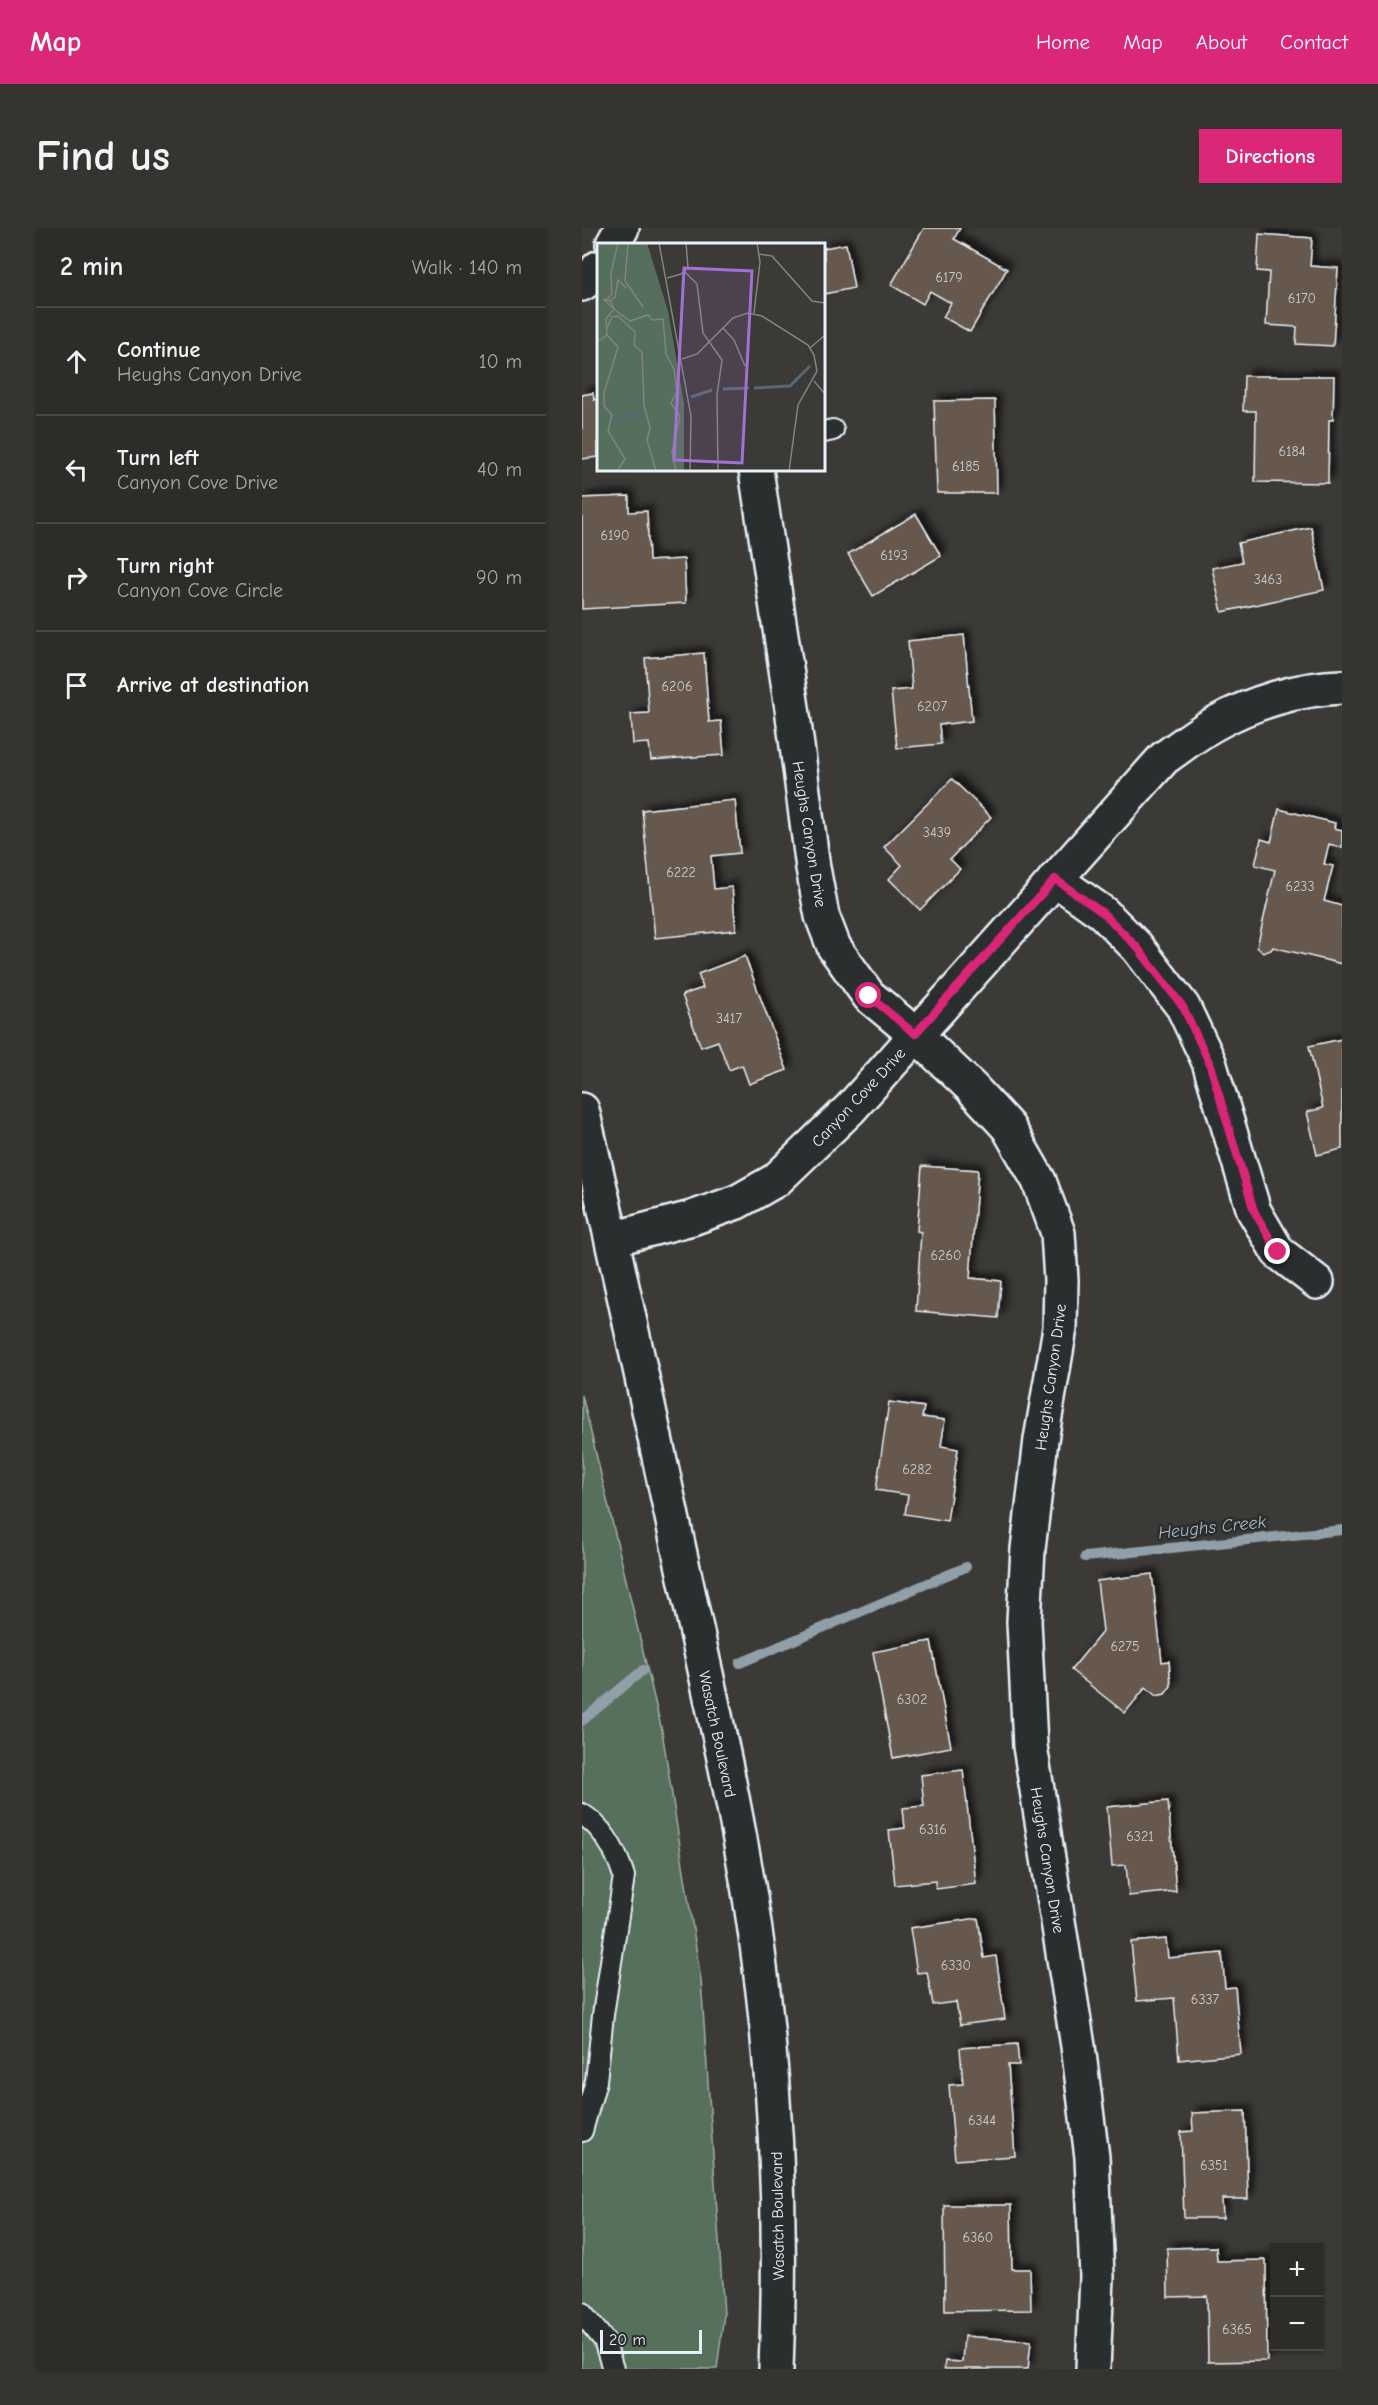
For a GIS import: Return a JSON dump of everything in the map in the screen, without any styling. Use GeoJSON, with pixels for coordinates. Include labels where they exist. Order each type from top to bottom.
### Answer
{"type":"FeatureCollection","features":[{"type":"Feature","properties":{"kind":"street"},"geometry":{"type":"LineString","coordinates":[[614,243],[622,228]]}},
{"type":"Feature","properties":{"kind":"street","name":"Heughs Canyon Drive"},"geometry":{"type":"LineString","coordinates":[[756,471],[784,650],[813,868],[822,916],[834,947],[869,996],[915,1034],[971,1087],[1008,1127],[1039,1181],[1058,1233],[1061,1280],[1060,1328],[1041,1440],[1033,1505],[1024,1621],[1030,1746],[1078,2046],[1092,2157],[1097,2277],[1093,2369]]}},
{"type":"Feature","properties":{"kind":"street","name":"Canyon Cove Drive"},"geometry":{"type":"LineString","coordinates":[[612,1239],[692,1218],[737,1202],[776,1180],[850,1109],[1164,758],[1214,724],[1271,699],[1322,688],[1342,687]]}},
{"type":"Feature","properties":{"kind":"street"},"geometry":{"type":"LineString","coordinates":[[1055,879],[1103,913],[1137,947],[1183,1007],[1209,1062],[1254,1211],[1278,1252],[1317,1282]]}},
{"type":"Feature","properties":{"kind":"street","name":"Wasatch Boulevard"},"geometry":{"type":"LineString","coordinates":[[582,1110],[612,1239],[747,1877],[768,2030],[778,2198],[776,2369]]}},
{"type":"Feature","properties":{"kind":"lane"},"geometry":{"type":"LineString","coordinates":[[582,1814],[597,1823],[618,1858],[624,1876],[603,2015],[596,2081],[582,2131]]}},
{"type":"Feature","properties":{"kind":"lane"},"geometry":{"type":"LineString","coordinates":[[582,2313],[604,2340],[613,2369]]}},
{"type":"Feature","properties":{"kind":"green space"},"geometry":{"type":"Polygon","coordinates":[[[582,1395],[662,1731],[701,1980],[724,2314],[717,2369],[582,2369],[582,1395]]]}},
{"type":"Feature","properties":{"kind":"building"},"geometry":{"type":"Polygon","coordinates":[[[924,228],[960,228],[954,239],[1007,269],[970,332],[943,317],[951,303],[930,291],[923,304],[891,285],[924,228]]]}},
{"type":"Feature","properties":{"kind":"building"},"geometry":{"type":"Polygon","coordinates":[[[1259,234],[1312,238],[1310,266],[1338,268],[1333,346],[1296,344],[1297,327],[1266,325],[1269,272],[1257,271],[1259,234]]]}},
{"type":"Feature","properties":{"kind":"building"},"geometry":{"type":"Polygon","coordinates":[[[846,244],[854,288],[825,294],[825,248],[846,244]]]}},
{"type":"Feature","properties":{"kind":"building"},"geometry":{"type":"Polygon","coordinates":[[[1244,376],[1334,376],[1333,420],[1329,420],[1328,483],[1255,482],[1256,411],[1243,411],[1244,376]]]}},
{"type":"Feature","properties":{"kind":"building"},"geometry":{"type":"Polygon","coordinates":[[[593,393],[594,400],[597,399],[597,457],[582,459],[582,395],[593,393]]]}},
{"type":"Feature","properties":{"kind":"building"},"geometry":{"type":"Polygon","coordinates":[[[995,400],[997,493],[937,493],[934,401],[995,400]]]}},
{"type":"Feature","properties":{"kind":"building"},"geometry":{"type":"Polygon","coordinates":[[[629,496],[629,512],[647,511],[649,561],[684,559],[686,603],[582,609],[582,498],[629,496]]]}},
{"type":"Feature","properties":{"kind":"building"},"geometry":{"type":"Polygon","coordinates":[[[916,514],[941,556],[873,596],[848,554],[916,514]]]}},
{"type":"Feature","properties":{"kind":"building"},"geometry":{"type":"Polygon","coordinates":[[[1311,527],[1324,590],[1222,612],[1212,568],[1242,562],[1238,543],[1311,527]]]}},
{"type":"Feature","properties":{"kind":"building"},"geometry":{"type":"Polygon","coordinates":[[[964,635],[972,721],[939,725],[941,744],[897,748],[891,691],[912,689],[908,641],[964,635]]]}},
{"type":"Feature","properties":{"kind":"building"},"geometry":{"type":"Polygon","coordinates":[[[704,653],[709,722],[721,721],[724,755],[651,760],[649,743],[633,744],[631,714],[649,713],[645,658],[704,653]]]}},
{"type":"Feature","properties":{"kind":"building"},"geometry":{"type":"Polygon","coordinates":[[[952,779],[991,817],[950,859],[960,869],[920,910],[889,879],[902,865],[884,847],[952,779]]]}},
{"type":"Feature","properties":{"kind":"building"},"geometry":{"type":"Polygon","coordinates":[[[735,800],[740,853],[711,856],[714,889],[732,887],[736,930],[655,938],[642,810],[735,800]]]}},
{"type":"Feature","properties":{"kind":"building"},"geometry":{"type":"Polygon","coordinates":[[[1279,809],[1335,823],[1334,828],[1342,830],[1342,848],[1329,844],[1324,864],[1333,866],[1324,901],[1342,906],[1342,964],[1273,947],[1263,953],[1257,947],[1275,870],[1255,865],[1261,839],[1271,842],[1279,809]]]}},
{"type":"Feature","properties":{"kind":"building"},"geometry":{"type":"Polygon","coordinates":[[[745,956],[787,1070],[749,1084],[742,1065],[729,1070],[718,1041],[701,1047],[682,995],[703,988],[698,974],[745,956]]]}},
{"type":"Feature","properties":{"kind":"building"},"geometry":{"type":"Polygon","coordinates":[[[1342,1039],[1342,1149],[1317,1155],[1307,1112],[1323,1108],[1309,1046],[1342,1039]]]}},
{"type":"Feature","properties":{"kind":"building"},"geometry":{"type":"Polygon","coordinates":[[[922,1166],[978,1170],[970,1278],[1001,1281],[998,1318],[916,1311],[921,1232],[917,1231],[922,1166]]]}},
{"type":"Feature","properties":{"kind":"building"},"geometry":{"type":"Polygon","coordinates":[[[889,1402],[924,1407],[922,1417],[945,1420],[941,1446],[958,1449],[947,1521],[905,1514],[908,1495],[876,1490],[889,1402]]]}},
{"type":"Feature","properties":{"kind":"building"},"geometry":{"type":"Polygon","coordinates":[[[1152,1574],[1162,1662],[1169,1661],[1171,1686],[1165,1694],[1156,1696],[1146,1687],[1125,1713],[1071,1670],[1103,1631],[1097,1581],[1152,1574]]]}},
{"type":"Feature","properties":{"kind":"building"},"geometry":{"type":"Polygon","coordinates":[[[931,1641],[951,1747],[893,1758],[873,1652],[931,1641]]]}},
{"type":"Feature","properties":{"kind":"building"},"geometry":{"type":"Polygon","coordinates":[[[963,1770],[976,1884],[936,1889],[935,1881],[895,1885],[889,1830],[905,1828],[903,1808],[924,1806],[921,1775],[963,1770]]]}},
{"type":"Feature","properties":{"kind":"building"},"geometry":{"type":"Polygon","coordinates":[[[1168,1801],[1176,1891],[1129,1896],[1126,1865],[1112,1866],[1107,1807],[1168,1801]]]}},
{"type":"Feature","properties":{"kind":"building"},"geometry":{"type":"Polygon","coordinates":[[[978,1918],[984,1958],[996,1956],[1005,2019],[960,2025],[956,2002],[933,2005],[927,1972],[917,1973],[910,1928],[978,1918]]]}},
{"type":"Feature","properties":{"kind":"building"},"geometry":{"type":"Polygon","coordinates":[[[1166,1939],[1168,1958],[1222,1953],[1225,1988],[1235,1987],[1241,2054],[1179,2060],[1174,1998],[1137,2001],[1131,1942],[1166,1939]]]}},
{"type":"Feature","properties":{"kind":"building"},"geometry":{"type":"Polygon","coordinates":[[[1017,2044],[1019,2065],[1008,2065],[1015,2156],[955,2160],[949,2085],[963,2084],[960,2048],[1017,2044]]]}},
{"type":"Feature","properties":{"kind":"building"},"geometry":{"type":"Polygon","coordinates":[[[1245,2111],[1248,2199],[1222,2199],[1223,2218],[1184,2218],[1181,2132],[1193,2131],[1192,2113],[1245,2111]]]}},
{"type":"Feature","properties":{"kind":"building"},"geometry":{"type":"Polygon","coordinates":[[[944,2205],[1011,2205],[1012,2269],[1030,2269],[1031,2310],[945,2311],[944,2205]]]}},
{"type":"Feature","properties":{"kind":"building"},"geometry":{"type":"Polygon","coordinates":[[[1216,2247],[1217,2261],[1266,2260],[1267,2361],[1208,2362],[1207,2296],[1168,2297],[1167,2248],[1216,2247]]]}},
{"type":"Feature","properties":{"kind":"building"},"geometry":{"type":"Polygon","coordinates":[[[964,2336],[1031,2341],[1028,2369],[944,2369],[945,2361],[962,2362],[964,2336]]]}},
{"type":"Feature","properties":{"kind":"waterway","name":"Heughs Creek"},"geometry":{"type":"LineString","coordinates":[[1085,1557],[1342,1530]]}},
{"type":"Feature","properties":{"kind":"waterway","name":"Heughs Creek"},"geometry":{"type":"LineString","coordinates":[[740,1663],[966,1567]]}},
{"type":"Feature","properties":{"kind":"waterway","name":"Heughs Creek"},"geometry":{"type":"LineString","coordinates":[[582,1721],[643,1670]]}},
{"type":"Feature","properties":{"kind":"route"},"geometry":{"type":"LineString","coordinates":[[869,996],[915,1034],[1055,879],[1103,913],[1137,947],[1183,1007],[1209,1062],[1254,1211],[1278,1252]]}}]}
